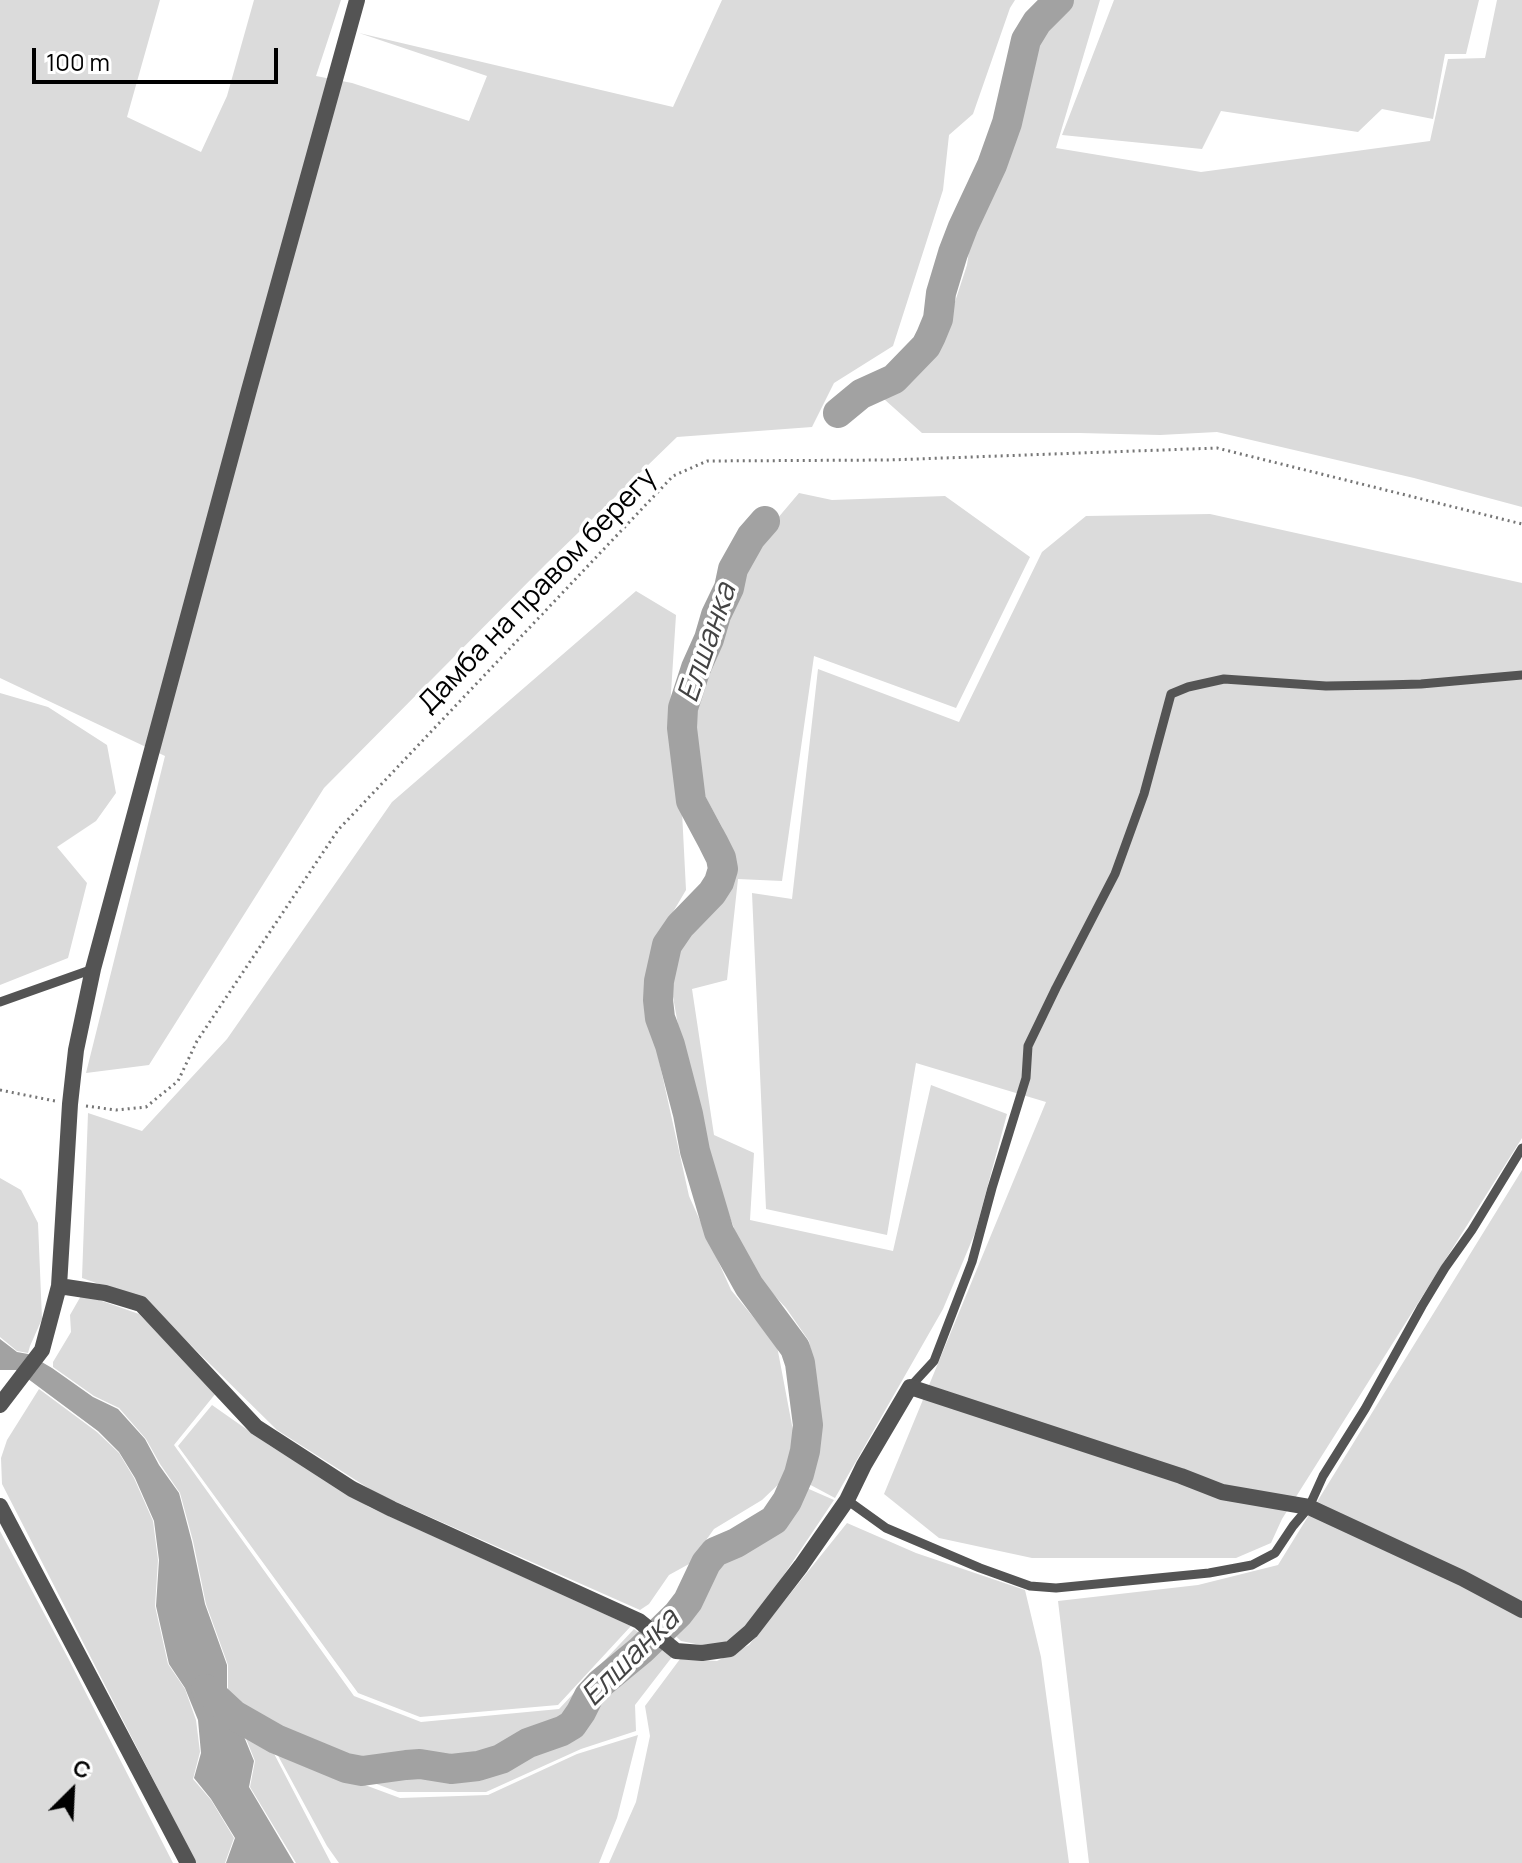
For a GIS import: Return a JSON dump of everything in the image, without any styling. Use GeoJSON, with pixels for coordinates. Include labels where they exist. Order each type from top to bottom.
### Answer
{"type":"FeatureCollection","features":[{"type":"Feature","properties":{"kind":"street"},"geometry":{"type":"LineString","coordinates":[[0,1405],[42,1350],[59,1286],[70,1104],[76,1050],[93,969],[357,0]]}},
{"type":"Feature","properties":{"kind":"street"},"geometry":{"type":"LineString","coordinates":[[59,1286],[105,1293],[141,1304],[256,1427],[352,1489],[639,1621],[676,1651],[702,1653],[730,1649],[751,1631],[847,1500],[910,1387],[1222,1492],[1309,1507],[1462,1578],[1522,1610]]}},
{"type":"Feature","properties":{"kind":"street"},"geometry":{"type":"LineString","coordinates":[[0,1506],[188,1863]]}},
{"type":"Feature","properties":{"kind":"lane"},"geometry":{"type":"LineString","coordinates":[[910,1387],[934,1361],[972,1262],[1026,1078],[1028,1046],[1115,874],[1144,794],[1171,694],[1224,679],[1326,686],[1421,684],[1522,675]]}},
{"type":"Feature","properties":{"kind":"lane"},"geometry":{"type":"LineString","coordinates":[[0,1002],[93,969]]}},
{"type":"Feature","properties":{"kind":"lane"},"geometry":{"type":"LineString","coordinates":[[847,1500],[886,1528],[1030,1586],[1056,1588],[1209,1573],[1252,1565],[1275,1553],[1309,1507],[1323,1476],[1365,1409],[1422,1306],[1522,1148]]}},
{"type":"Feature","properties":{"kind":"path","name":"Дамба на правом берегу"},"geometry":{"type":"LineString","coordinates":[[0,1090],[116,1110],[146,1107],[178,1081],[197,1041],[338,830],[673,476],[707,461],[889,460],[1217,448],[1522,524]]}},
{"type":"Feature","properties":{"kind":"shaded area"},"geometry":{"type":"Polygon","coordinates":[[[0,0],[160,0],[127,117],[201,152],[227,96],[254,0],[341,0],[316,76],[352,83],[469,121],[487,76],[359,33],[673,107],[722,0],[1015,0],[973,114],[949,135],[943,190],[893,346],[834,383],[812,427],[677,437],[324,788],[149,1065],[86,1073],[165,756],[0,678],[0,0]]]}},
{"type":"Feature","properties":{"kind":"shaded area"},"geometry":{"type":"Polygon","coordinates":[[[1064,0],[1100,0],[1056,148],[1201,172],[1430,141],[1448,59],[1485,58],[1497,0],[1522,0],[1522,507],[1217,432],[1160,435],[922,433],[875,391],[909,377],[951,314],[967,265],[972,230],[980,206],[1003,168],[1030,87],[1034,44],[1045,19],[1064,0]]]}},
{"type":"Feature","properties":{"kind":"shaded area"},"geometry":{"type":"Polygon","coordinates":[[[1114,0],[1479,0],[1466,54],[1445,54],[1433,119],[1382,109],[1358,132],[1221,111],[1202,149],[1062,135],[1114,0]]]}},
{"type":"Feature","properties":{"kind":"shaded area"},"geometry":{"type":"Polygon","coordinates":[[[799,493],[832,500],[945,496],[1030,557],[956,708],[814,656],[782,881],[738,879],[727,980],[692,989],[714,1135],[754,1153],[750,1220],[893,1251],[931,1085],[1007,1114],[975,1233],[943,1309],[835,1498],[805,1482],[820,1428],[818,1387],[809,1341],[786,1308],[762,1282],[740,1244],[709,1162],[687,1076],[672,991],[674,955],[683,933],[722,887],[733,859],[722,827],[704,794],[698,766],[694,718],[699,686],[718,645],[746,562],[766,532],[799,493]]]}},
{"type":"Feature","properties":{"kind":"shaded area"},"geometry":{"type":"Polygon","coordinates":[[[1210,514],[1522,583],[1522,1138],[1282,1519],[1271,1543],[1236,1558],[1032,1558],[939,1538],[884,1494],[1046,1102],[916,1063],[887,1235],[766,1209],[752,893],[792,899],[818,669],[959,722],[1042,552],[1086,516],[1210,514]]]}},
{"type":"Feature","properties":{"kind":"shaded area"},"geometry":{"type":"Polygon","coordinates":[[[636,591],[676,615],[670,708],[681,792],[686,890],[660,934],[648,1011],[689,1196],[731,1290],[777,1346],[794,1436],[784,1479],[762,1500],[714,1529],[689,1564],[669,1575],[649,1604],[640,1610],[376,1493],[277,1430],[145,1300],[82,1278],[88,1113],[142,1131],[227,1039],[392,802],[636,591]]]}},
{"type":"Feature","properties":{"kind":"shaded area"},"geometry":{"type":"Polygon","coordinates":[[[0,693],[48,707],[107,745],[116,793],[96,821],[57,847],[87,883],[68,958],[0,985],[0,693]]]}},
{"type":"Feature","properties":{"kind":"shaded area"},"geometry":{"type":"Polygon","coordinates":[[[1522,1170],[1522,1863],[1089,1863],[1058,1601],[1198,1585],[1278,1565],[1522,1170]]]}},
{"type":"Feature","properties":{"kind":"shaded area"},"geometry":{"type":"Polygon","coordinates":[[[0,1178],[21,1190],[38,1223],[42,1319],[28,1353],[17,1351],[0,1337],[0,1178]]]}},
{"type":"Feature","properties":{"kind":"shaded area"},"geometry":{"type":"Polygon","coordinates":[[[82,1294],[139,1314],[216,1393],[174,1445],[354,1696],[421,1722],[559,1709],[634,1629],[672,1657],[635,1705],[636,1731],[581,1749],[486,1792],[398,1792],[269,1744],[331,1863],[296,1863],[250,1787],[255,1761],[228,1694],[228,1665],[206,1604],[180,1493],[146,1439],[119,1408],[94,1396],[53,1367],[71,1332],[70,1315],[82,1294]]]}},
{"type":"Feature","properties":{"kind":"shaded area"},"geometry":{"type":"Polygon","coordinates":[[[0,1339],[17,1352],[28,1354],[93,1397],[118,1409],[145,1439],[179,1493],[205,1604],[227,1665],[227,1695],[254,1761],[249,1787],[294,1863],[226,1863],[235,1838],[194,1778],[201,1753],[198,1720],[185,1688],[169,1664],[156,1606],[159,1560],[154,1521],[135,1478],[119,1452],[98,1431],[16,1370],[0,1370],[0,1339]]]}},
{"type":"Feature","properties":{"kind":"shaded area"},"geometry":{"type":"Polygon","coordinates":[[[39,1389],[97,1432],[119,1453],[153,1521],[158,1560],[155,1606],[168,1664],[185,1689],[196,1720],[200,1752],[193,1779],[211,1800],[234,1838],[225,1863],[196,1863],[2,1484],[1,1458],[7,1440],[39,1389]]]}},
{"type":"Feature","properties":{"kind":"shaded area"},"geometry":{"type":"Polygon","coordinates":[[[212,1405],[269,1445],[369,1507],[631,1626],[558,1705],[420,1717],[358,1693],[178,1446],[212,1405]]]}},
{"type":"Feature","properties":{"kind":"shaded area"},"geometry":{"type":"Polygon","coordinates":[[[802,1486],[834,1500],[749,1627],[727,1643],[701,1645],[681,1641],[666,1627],[683,1613],[721,1549],[750,1537],[784,1515],[802,1486]]]}},
{"type":"Feature","properties":{"kind":"shaded area"},"geometry":{"type":"Polygon","coordinates":[[[847,1523],[916,1553],[1025,1590],[1041,1657],[1069,1863],[609,1863],[636,1802],[650,1736],[645,1706],[680,1659],[717,1661],[749,1645],[847,1523]]]}},
{"type":"Feature","properties":{"kind":"shaded area"},"geometry":{"type":"Polygon","coordinates":[[[0,1531],[68,1658],[173,1863],[0,1863],[0,1531]]]}},
{"type":"Feature","properties":{"kind":"shaded area"},"geometry":{"type":"Polygon","coordinates":[[[638,1735],[617,1818],[599,1863],[339,1863],[276,1752],[400,1798],[488,1795],[577,1754],[638,1735]]]}},
{"type":"Feature","properties":{"kind":"waterway","name":"Елшанка"},"geometry":{"type":"LineString","coordinates":[[838,413],[861,394],[894,379],[926,346],[938,319],[941,293],[953,253],[1007,123],[1026,40],[1037,22],[1059,0]]}},
{"type":"Feature","properties":{"kind":"waterway","name":"Елшанка"},"geometry":{"type":"LineString","coordinates":[[206,1689],[234,1715],[276,1739],[346,1768],[362,1771],[420,1764],[451,1769],[501,1759],[528,1743],[572,1725],[589,1696],[601,1683],[678,1614],[715,1552],[774,1520],[787,1501],[799,1474],[808,1425],[800,1363],[795,1348],[749,1286],[719,1232],[695,1151],[670,1045],[660,1018],[658,1000],[667,945],[680,926],[712,893],[723,869],[721,858],[691,801],[682,728],[683,708],[716,615],[729,588],[733,569],[751,537],[765,521]]}}]}
